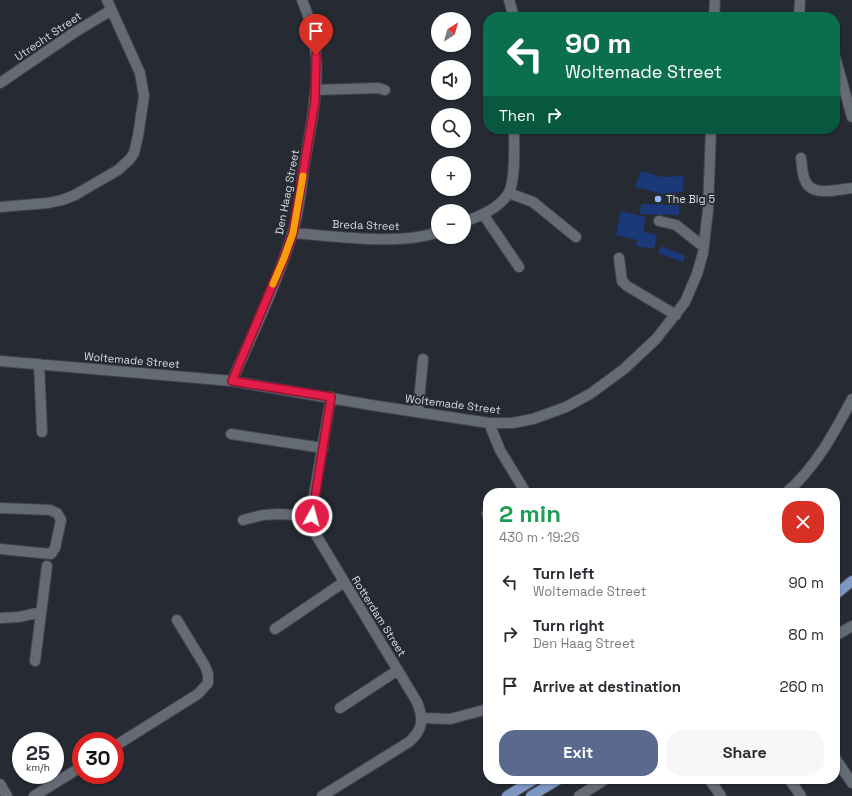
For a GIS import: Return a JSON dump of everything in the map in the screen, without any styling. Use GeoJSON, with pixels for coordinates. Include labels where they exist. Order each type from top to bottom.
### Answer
{"type":"FeatureCollection","features":[{"type":"Feature","properties":{"kind":"main road"},"geometry":{"type":"LineString","coordinates":[[840,591],[852,581]]}},
{"type":"Feature","properties":{"kind":"main road"},"geometry":{"type":"LineString","coordinates":[[507,796],[527,784]]}},
{"type":"Feature","properties":{"kind":"main road"},"geometry":{"type":"LineString","coordinates":[[531,796],[550,784]]}},
{"type":"Feature","properties":{"kind":"street"},"geometry":{"type":"LineString","coordinates":[[0,208],[62,200],[97,183],[118,170],[130,160],[134,152],[138,136],[144,96],[140,73],[110,11],[107,0]]}},
{"type":"Feature","properties":{"kind":"street","name":"Den Haag Street"},"geometry":{"type":"LineString","coordinates":[[232,381],[284,258],[293,233],[316,90],[316,49],[310,18],[302,0]]}},
{"type":"Feature","properties":{"kind":"street"},"geometry":{"type":"LineString","coordinates":[[510,0],[513,12]]}},
{"type":"Feature","properties":{"kind":"street"},"geometry":{"type":"LineString","coordinates":[[714,12],[715,0]]}},
{"type":"Feature","properties":{"kind":"street"},"geometry":{"type":"LineString","coordinates":[[799,12],[800,0]]}},
{"type":"Feature","properties":{"kind":"street","name":"Utrecht Street"},"geometry":{"type":"LineString","coordinates":[[0,83],[75,32],[110,11]]}},
{"type":"Feature","properties":{"kind":"street"},"geometry":{"type":"LineString","coordinates":[[840,75],[852,117]]}},
{"type":"Feature","properties":{"kind":"street"},"geometry":{"type":"LineString","coordinates":[[316,90],[378,88],[386,90]]}},
{"type":"Feature","properties":{"kind":"street"},"geometry":{"type":"LineString","coordinates":[[471,219],[484,214],[502,202],[509,193],[512,184],[514,134]]}},
{"type":"Feature","properties":{"kind":"street","name":"Woltemade Street"},"geometry":{"type":"LineString","coordinates":[[0,361],[232,381],[489,423],[512,423],[533,419],[566,407],[590,394],[624,369],[651,344],[685,302],[694,281],[704,247],[708,210],[711,134]]}},
{"type":"Feature","properties":{"kind":"street"},"geometry":{"type":"LineString","coordinates":[[801,158],[807,185],[814,190],[820,191],[852,188]]}},
{"type":"Feature","properties":{"kind":"street"},"geometry":{"type":"LineString","coordinates":[[509,193],[533,202],[576,237]]}},
{"type":"Feature","properties":{"kind":"street"},"geometry":{"type":"LineString","coordinates":[[484,214],[519,268]]}},
{"type":"Feature","properties":{"kind":"street"},"geometry":{"type":"LineString","coordinates":[[659,221],[676,225],[704,247]]}},
{"type":"Feature","properties":{"kind":"street","name":"Breda Street"},"geometry":{"type":"LineString","coordinates":[[293,233],[375,239],[415,237],[431,234]]}},
{"type":"Feature","properties":{"kind":"street"},"geometry":{"type":"LineString","coordinates":[[619,258],[622,281],[627,286],[676,315]]}},
{"type":"Feature","properties":{"kind":"street"},"geometry":{"type":"LineString","coordinates":[[418,412],[423,359]]}},
{"type":"Feature","properties":{"kind":"street"},"geometry":{"type":"LineString","coordinates":[[39,364],[42,432]]}},
{"type":"Feature","properties":{"kind":"street","name":"Rotterdam Street"},"geometry":{"type":"LineString","coordinates":[[331,397],[312,516],[316,535],[418,702],[422,718]]}},
{"type":"Feature","properties":{"kind":"street"},"geometry":{"type":"LineString","coordinates":[[792,488],[826,447],[852,399]]}},
{"type":"Feature","properties":{"kind":"street"},"geometry":{"type":"LineString","coordinates":[[489,423],[500,450],[520,488]]}},
{"type":"Feature","properties":{"kind":"street"},"geometry":{"type":"LineString","coordinates":[[230,434],[323,448]]}},
{"type":"Feature","properties":{"kind":"street"},"geometry":{"type":"LineString","coordinates":[[0,508],[50,510],[57,514],[60,520],[55,548],[51,554],[0,550]]}},
{"type":"Feature","properties":{"kind":"street"},"geometry":{"type":"LineString","coordinates":[[243,520],[263,515],[278,514],[312,516]]}},
{"type":"Feature","properties":{"kind":"street"},"geometry":{"type":"LineString","coordinates":[[35,661],[46,566]]}},
{"type":"Feature","properties":{"kind":"street"},"geometry":{"type":"LineString","coordinates":[[275,629],[344,582]]}},
{"type":"Feature","properties":{"kind":"street"},"geometry":{"type":"LineString","coordinates":[[0,618],[19,617],[40,612]]}},
{"type":"Feature","properties":{"kind":"street"},"geometry":{"type":"LineString","coordinates":[[124,740],[198,694],[208,683],[208,674],[205,666],[177,620]]}},
{"type":"Feature","properties":{"kind":"street"},"geometry":{"type":"LineString","coordinates":[[840,633],[852,626]]}},
{"type":"Feature","properties":{"kind":"street"},"geometry":{"type":"LineString","coordinates":[[340,708],[398,670]]}},
{"type":"Feature","properties":{"kind":"street"},"geometry":{"type":"LineString","coordinates":[[322,796],[409,742],[419,731],[422,718],[450,719],[483,710]]}},
{"type":"Feature","properties":{"kind":"street"},"geometry":{"type":"LineString","coordinates":[[840,765],[852,783]]}},
{"type":"Feature","properties":{"kind":"street"},"geometry":{"type":"LineString","coordinates":[[34,796],[72,773]]}},
{"type":"Feature","properties":{"kind":"street"},"geometry":{"type":"LineString","coordinates":[[0,784],[7,796]]}},
{"type":"Feature","properties":{"kind":"street"},"geometry":{"type":"LineString","coordinates":[[579,796],[598,784]]}},
{"type":"Feature","properties":{"kind":"street"},"geometry":{"type":"LineString","coordinates":[[713,784],[721,796]]}},
{"type":"Feature","properties":{"kind":"street"},"geometry":{"type":"LineString","coordinates":[[793,784],[801,796]]}},
{"type":"Feature","properties":{"kind":"building"},"geometry":{"type":"Polygon","coordinates":[[[641,171],[663,177],[683,176],[683,191],[666,195],[635,187],[641,171]]]}},
{"type":"Feature","properties":{"kind":"building"},"geometry":{"type":"Polygon","coordinates":[[[641,204],[679,205],[679,215],[640,214],[641,204]]]}},
{"type":"Feature","properties":{"kind":"building"},"geometry":{"type":"Polygon","coordinates":[[[621,211],[646,217],[643,232],[657,235],[654,249],[636,246],[637,240],[616,235],[621,211]]]}},
{"type":"Feature","properties":{"kind":"building"},"geometry":{"type":"Polygon","coordinates":[[[661,246],[685,256],[683,262],[658,253],[661,246]]]}},
{"type":"Feature","properties":{"kind":"slow traffic"},"geometry":{"type":"LineString","coordinates":[[273,284],[293,233],[303,176]]}},
{"type":"Feature","properties":{"kind":"place","name":"The Big 5"},"geometry":{"type":"Point","coordinates":[658,199]}},
{"type":"Feature","properties":{"kind":"route"},"geometry":{"type":"LineString","coordinates":[[312,516],[312,507],[331,397],[232,381],[284,258],[293,233],[315,101],[317,78],[316,55]]}}]}
